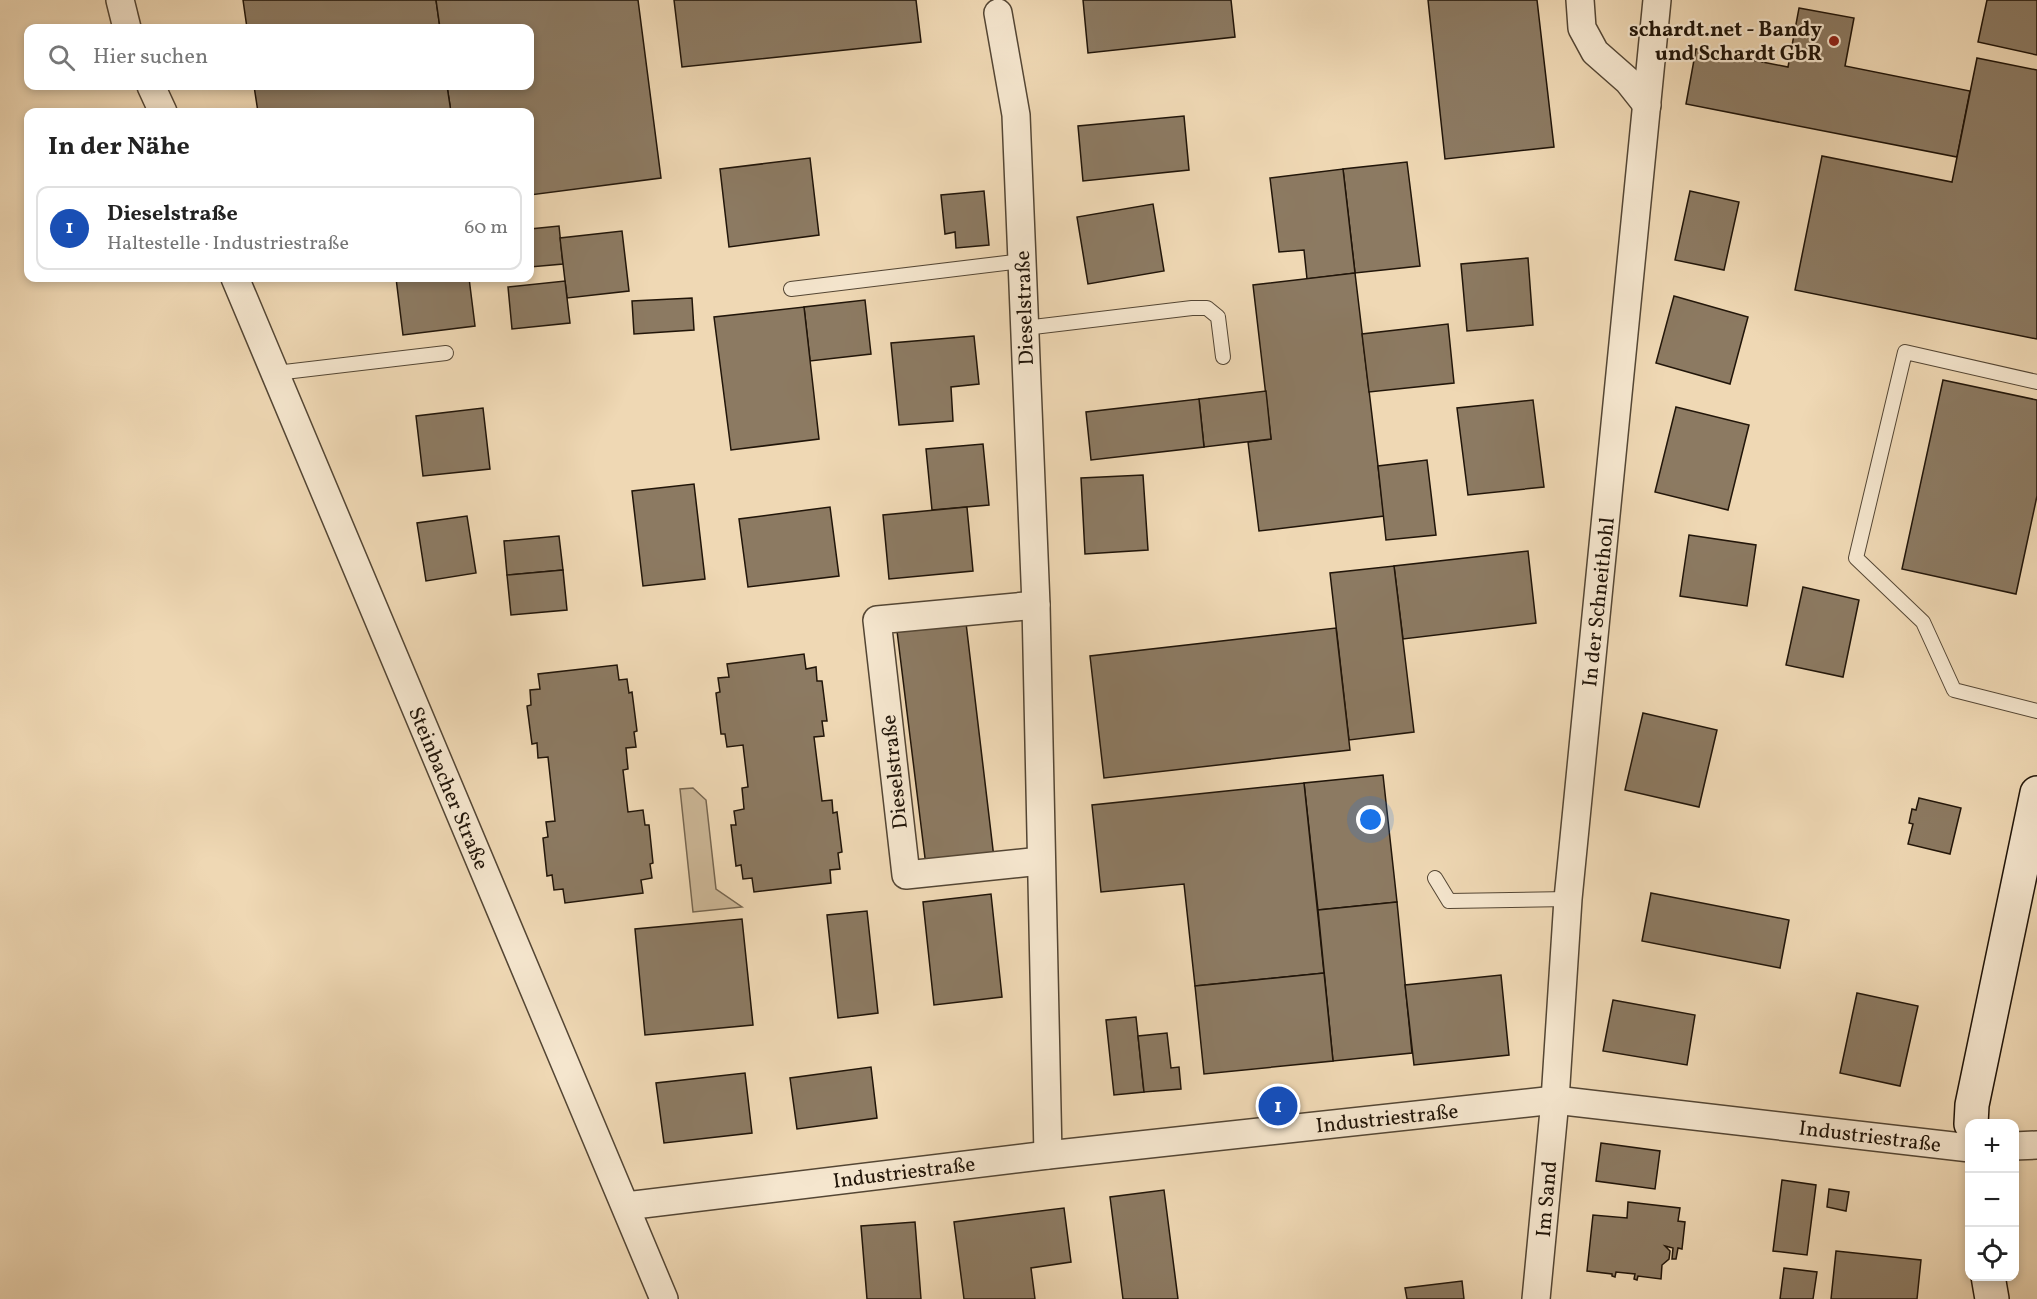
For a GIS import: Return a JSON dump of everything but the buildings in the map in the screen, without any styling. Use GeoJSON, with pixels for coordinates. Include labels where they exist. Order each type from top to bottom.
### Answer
{"type":"FeatureCollection","features":[{"type":"Feature","properties":{"kind":"street"},"geometry":{"type":"LineString","coordinates":[[120,0],[126,24]]}},
{"type":"Feature","properties":{"kind":"street"},"geometry":{"type":"LineString","coordinates":[[1580,0],[1582,28],[1596,52],[1628,81],[1647,105]]}},
{"type":"Feature","properties":{"kind":"street","name":"In der Schneithohl"},"geometry":{"type":"LineString","coordinates":[[1555,1100],[1568,899],[1657,0]]}},
{"type":"Feature","properties":{"kind":"street","name":"Dieselstraße"},"geometry":{"type":"LineString","coordinates":[[999,13],[1016,115],[1036,605],[1048,1155]]}},
{"type":"Feature","properties":{"kind":"street"},"geometry":{"type":"LineString","coordinates":[[153,90],[161,108]]}},
{"type":"Feature","properties":{"kind":"street","name":"Steinbacher Straße"},"geometry":{"type":"LineString","coordinates":[[237,282],[664,1299]]}},
{"type":"Feature","properties":{"kind":"street","name":"Dieselstraße"},"geometry":{"type":"LineString","coordinates":[[1036,605],[877,620],[906,875],[1041,861]]}},
{"type":"Feature","properties":{"kind":"street"},"geometry":{"type":"LineString","coordinates":[[1971,1119],[1972,1104],[2031,851],[2037,792]]}},
{"type":"Feature","properties":{"kind":"street","name":"Industriestraße"},"geometry":{"type":"LineString","coordinates":[[626,1206],[1048,1155],[1555,1100],[1965,1148]]}},
{"type":"Feature","properties":{"kind":"street","name":"Im Sand"},"geometry":{"type":"LineString","coordinates":[[1536,1299],[1555,1100]]}},
{"type":"Feature","properties":{"kind":"street"},"geometry":{"type":"LineString","coordinates":[[2019,1146],[2037,1145]]}},
{"type":"Feature","properties":{"kind":"street"},"geometry":{"type":"LineString","coordinates":[[1989,1281],[1992,1299]]}},
{"type":"Feature","properties":{"kind":"lane"},"geometry":{"type":"LineString","coordinates":[[790,289],[1022,261]]}},
{"type":"Feature","properties":{"kind":"lane"},"geometry":{"type":"LineString","coordinates":[[1025,328],[1207,308],[1218,317],[1223,357]]}},
{"type":"Feature","properties":{"kind":"lane"},"geometry":{"type":"LineString","coordinates":[[2037,382],[1905,352],[1856,558],[1923,622],[1954,690],[2037,711]]}},
{"type":"Feature","properties":{"kind":"lane"},"geometry":{"type":"LineString","coordinates":[[276,373],[446,353]]}},
{"type":"Feature","properties":{"kind":"lane"},"geometry":{"type":"LineString","coordinates":[[1435,878],[1449,901],[1568,899]]}},
{"type":"Feature","properties":{"kind":"shaded area"},"geometry":{"type":"Polygon","coordinates":[[[693,788],[706,800],[716,889],[742,907],[693,912],[680,789],[693,788]]]}},
{"type":"Feature","properties":{"kind":"place","name":"schardt.net - Bandy und Schardt GbR"},"geometry":{"type":"Point","coordinates":[1834,41]}},
{"type":"Feature","properties":{"kind":"place","name":"Dieselstraße"},"geometry":{"type":"Point","coordinates":[1278,1106]}}]}
